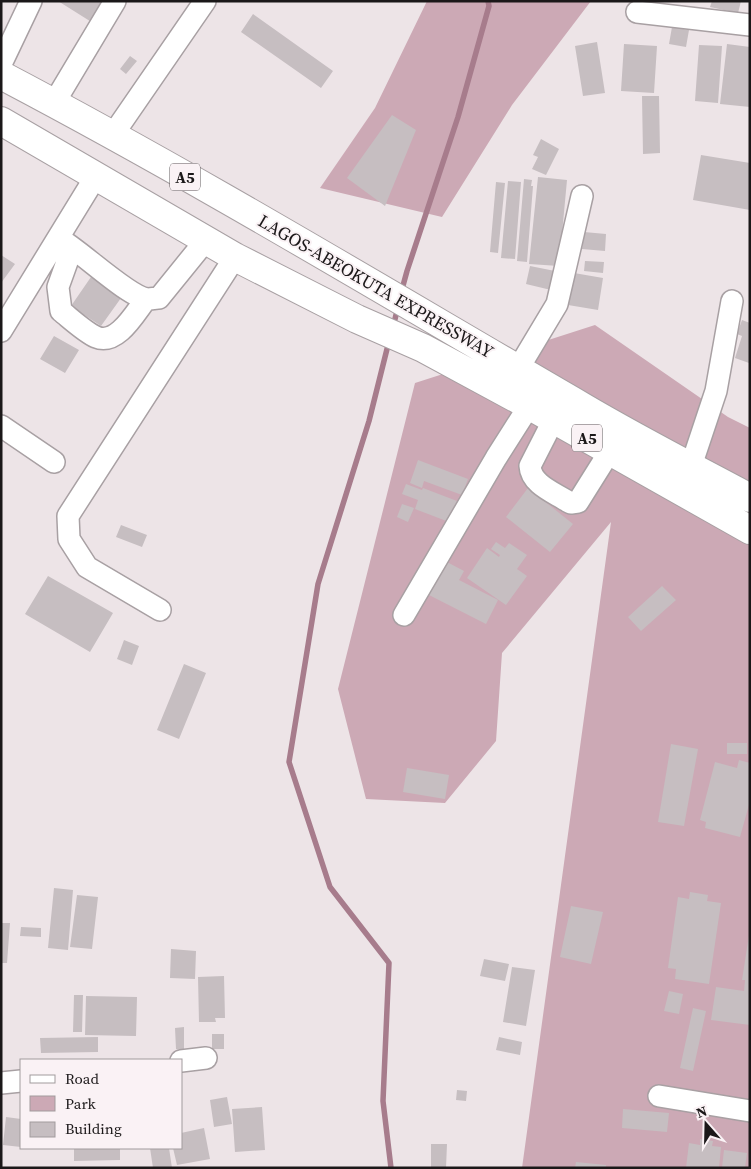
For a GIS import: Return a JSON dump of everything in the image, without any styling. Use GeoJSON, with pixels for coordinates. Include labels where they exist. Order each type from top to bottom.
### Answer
{"type":"FeatureCollection","features":[{"type":"Feature","properties":{"kind":"highway","name":"LAGOS-ABEOKUTA EXPRESSWAY"},"geometry":{"type":"LineString","coordinates":[[1,75],[60,106],[428,315],[584,408],[750,498]]}},
{"type":"Feature","properties":{"kind":"highway"},"geometry":{"type":"LineString","coordinates":[[46,146],[60,106]]}},
{"type":"Feature","properties":{"kind":"highway","name":"LAGOS-ABEOKUTA EXPRESSWAY"},"geometry":{"type":"LineString","coordinates":[[1,121],[235,257],[357,319],[423,348],[750,530]]}},
{"type":"Feature","properties":{"kind":"street"},"geometry":{"type":"LineString","coordinates":[[1,64],[31,1]]}},
{"type":"Feature","properties":{"kind":"street"},"geometry":{"type":"LineString","coordinates":[[60,106],[115,1]]}},
{"type":"Feature","properties":{"kind":"street"},"geometry":{"type":"LineString","coordinates":[[112,136],[205,1]]}},
{"type":"Feature","properties":{"kind":"street"},"geometry":{"type":"LineString","coordinates":[[637,12],[750,25]]}},
{"type":"Feature","properties":{"kind":"street"},"geometry":{"type":"LineString","coordinates":[[1,331],[65,243],[96,176]]}},
{"type":"Feature","properties":{"kind":"street"},"geometry":{"type":"LineString","coordinates":[[518,369],[557,304],[582,196]]}},
{"type":"Feature","properties":{"kind":"street"},"geometry":{"type":"LineString","coordinates":[[65,243],[133,294],[146,299],[159,298],[206,240]]}},
{"type":"Feature","properties":{"kind":"street"},"geometry":{"type":"LineString","coordinates":[[65,243],[58,287],[61,311],[97,337],[107,338],[117,335],[146,299]]}},
{"type":"Feature","properties":{"kind":"street"},"geometry":{"type":"LineString","coordinates":[[160,610],[87,567],[69,539],[68,516],[235,257]]}},
{"type":"Feature","properties":{"kind":"street"},"geometry":{"type":"LineString","coordinates":[[691,466],[716,392],[732,301]]}},
{"type":"Feature","properties":{"kind":"street"},"geometry":{"type":"LineString","coordinates":[[404,615],[496,458],[529,406]]}},
{"type":"Feature","properties":{"kind":"street"},"geometry":{"type":"LineString","coordinates":[[554,420],[530,466],[530,474],[535,480],[567,501],[571,503],[578,502],[610,451]]}},
{"type":"Feature","properties":{"kind":"street"},"geometry":{"type":"LineString","coordinates":[[1,426],[54,462]]}},
{"type":"Feature","properties":{"kind":"street"},"geometry":{"type":"LineString","coordinates":[[182,1061],[206,1058]]}},
{"type":"Feature","properties":{"kind":"street"},"geometry":{"type":"LineString","coordinates":[[1,1083],[20,1081]]}},
{"type":"Feature","properties":{"kind":"street"},"geometry":{"type":"LineString","coordinates":[[659,1096],[750,1111]]}},
{"type":"Feature","properties":{"kind":"green space"},"geometry":{"type":"Polygon","coordinates":[[[427,1],[591,1],[512,105],[442,217],[320,188],[375,108],[427,1]]]}},
{"type":"Feature","properties":{"kind":"green space"},"geometry":{"type":"Polygon","coordinates":[[[595,325],[728,417],[750,428],[750,1168],[522,1168],[611,522],[502,653],[496,741],[445,803],[366,799],[338,689],[415,383],[595,325]]]}},
{"type":"Feature","properties":{"kind":"building"},"geometry":{"type":"Polygon","coordinates":[[[58,1],[100,1],[104,4],[93,23],[58,1]]]}},
{"type":"Feature","properties":{"kind":"building"},"geometry":{"type":"Polygon","coordinates":[[[712,1],[741,1],[738,13],[710,7],[712,1]]]}},
{"type":"Feature","properties":{"kind":"building"},"geometry":{"type":"Polygon","coordinates":[[[253,14],[333,71],[321,88],[241,32],[253,14]]]}},
{"type":"Feature","properties":{"kind":"building"},"geometry":{"type":"Polygon","coordinates":[[[672,27],[689,30],[686,47],[669,44],[672,27]]]}},
{"type":"Feature","properties":{"kind":"building"},"geometry":{"type":"Polygon","coordinates":[[[597,42],[605,93],[583,96],[575,46],[597,42]]]}},
{"type":"Feature","properties":{"kind":"building"},"geometry":{"type":"Polygon","coordinates":[[[624,44],[657,46],[654,93],[621,91],[624,44]]]}},
{"type":"Feature","properties":{"kind":"building"},"geometry":{"type":"Polygon","coordinates":[[[727,44],[750,47],[750,107],[720,104],[727,44]]]}},
{"type":"Feature","properties":{"kind":"building"},"geometry":{"type":"Polygon","coordinates":[[[699,45],[722,46],[718,103],[695,101],[699,45]]]}},
{"type":"Feature","properties":{"kind":"building"},"geometry":{"type":"Polygon","coordinates":[[[130,56],[137,61],[126,74],[120,69],[130,56]]]}},
{"type":"Feature","properties":{"kind":"building"},"geometry":{"type":"Polygon","coordinates":[[[642,96],[659,96],[660,153],[643,154],[642,96]]]}},
{"type":"Feature","properties":{"kind":"building"},"geometry":{"type":"Polygon","coordinates":[[[392,115],[416,130],[385,206],[347,178],[392,115]]]}},
{"type":"Feature","properties":{"kind":"building"},"geometry":{"type":"Polygon","coordinates":[[[541,139],[559,149],[546,175],[532,169],[538,157],[533,155],[541,139]]]}},
{"type":"Feature","properties":{"kind":"building"},"geometry":{"type":"Polygon","coordinates":[[[701,155],[750,163],[750,210],[693,200],[701,155]]]}},
{"type":"Feature","properties":{"kind":"building"},"geometry":{"type":"Polygon","coordinates":[[[538,177],[567,180],[559,266],[529,264],[538,177]]]}},
{"type":"Feature","properties":{"kind":"building"},"geometry":{"type":"Polygon","coordinates":[[[524,179],[532,180],[531,186],[533,186],[527,262],[517,261],[524,179]]]}},
{"type":"Feature","properties":{"kind":"building"},"geometry":{"type":"Polygon","coordinates":[[[508,181],[521,182],[515,259],[501,258],[508,181]]]}},
{"type":"Feature","properties":{"kind":"building"},"geometry":{"type":"Polygon","coordinates":[[[496,182],[505,183],[498,253],[490,252],[496,182]]]}},
{"type":"Feature","properties":{"kind":"building"},"geometry":{"type":"Polygon","coordinates":[[[584,232],[606,234],[605,251],[582,249],[584,232]]]}},
{"type":"Feature","properties":{"kind":"building"},"geometry":{"type":"Polygon","coordinates":[[[1,255],[15,264],[1,283],[1,255]]]}},
{"type":"Feature","properties":{"kind":"building"},"geometry":{"type":"Polygon","coordinates":[[[585,261],[604,262],[603,273],[584,271],[585,261]]]}},
{"type":"Feature","properties":{"kind":"building"},"geometry":{"type":"Polygon","coordinates":[[[530,266],[555,271],[551,290],[526,284],[530,266]]]}},
{"type":"Feature","properties":{"kind":"building"},"geometry":{"type":"Polygon","coordinates":[[[574,273],[603,278],[598,310],[568,305],[574,273]]]}},
{"type":"Feature","properties":{"kind":"building"},"geometry":{"type":"Polygon","coordinates":[[[91,277],[121,298],[101,326],[71,306],[91,277]]]}},
{"type":"Feature","properties":{"kind":"building"},"geometry":{"type":"Polygon","coordinates":[[[742,320],[750,323],[749,363],[735,358],[742,336],[737,334],[742,320]]]}},
{"type":"Feature","properties":{"kind":"building"},"geometry":{"type":"Polygon","coordinates":[[[54,336],[79,350],[65,373],[40,359],[54,336]]]}},
{"type":"Feature","properties":{"kind":"building"},"geometry":{"type":"Polygon","coordinates":[[[418,460],[468,479],[462,495],[424,481],[422,488],[410,483],[418,460]]]}},
{"type":"Feature","properties":{"kind":"building"},"geometry":{"type":"Polygon","coordinates":[[[406,484],[422,490],[423,488],[457,501],[449,522],[415,509],[418,500],[402,494],[406,484]]]}},
{"type":"Feature","properties":{"kind":"building"},"geometry":{"type":"Polygon","coordinates":[[[528,488],[573,524],[550,552],[506,517],[528,488]]]}},
{"type":"Feature","properties":{"kind":"building"},"geometry":{"type":"Polygon","coordinates":[[[402,504],[414,508],[408,522],[397,517],[402,504]]]}},
{"type":"Feature","properties":{"kind":"building"},"geometry":{"type":"Polygon","coordinates":[[[121,525],[147,535],[142,547],[116,537],[121,525]]]}},
{"type":"Feature","properties":{"kind":"building"},"geometry":{"type":"Polygon","coordinates":[[[496,542],[505,548],[509,543],[527,555],[517,569],[527,576],[506,605],[467,578],[487,548],[499,557],[500,555],[491,549],[496,542]]]}},
{"type":"Feature","properties":{"kind":"building"},"geometry":{"type":"Polygon","coordinates":[[[445,561],[464,571],[459,580],[498,600],[486,624],[427,594],[445,561]]]}},
{"type":"Feature","properties":{"kind":"building"},"geometry":{"type":"Polygon","coordinates":[[[48,576],[113,613],[90,652],[25,614],[48,576]]]}},
{"type":"Feature","properties":{"kind":"building"},"geometry":{"type":"Polygon","coordinates":[[[662,586],[676,600],[641,631],[628,617],[662,586]]]}},
{"type":"Feature","properties":{"kind":"building"},"geometry":{"type":"Polygon","coordinates":[[[124,640],[139,646],[132,665],[117,659],[124,640]]]}},
{"type":"Feature","properties":{"kind":"building"},"geometry":{"type":"Polygon","coordinates":[[[184,664],[206,673],[179,739],[157,730],[184,664]]]}},
{"type":"Feature","properties":{"kind":"building"},"geometry":{"type":"Polygon","coordinates":[[[727,743],[747,743],[747,754],[727,754],[727,743]]]}},
{"type":"Feature","properties":{"kind":"building"},"geometry":{"type":"Polygon","coordinates":[[[671,744],[698,749],[684,826],[658,822],[671,744]]]}},
{"type":"Feature","properties":{"kind":"building"},"geometry":{"type":"Polygon","coordinates":[[[739,760],[750,763],[750,801],[740,837],[705,828],[706,822],[700,820],[715,762],[737,768],[739,760]]]}},
{"type":"Feature","properties":{"kind":"building"},"geometry":{"type":"Polygon","coordinates":[[[407,768],[449,775],[445,799],[403,792],[407,768]]]}},
{"type":"Feature","properties":{"kind":"building"},"geometry":{"type":"Polygon","coordinates":[[[54,888],[73,890],[68,950],[48,948],[54,888]]]}},
{"type":"Feature","properties":{"kind":"building"},"geometry":{"type":"Polygon","coordinates":[[[690,892],[708,895],[707,901],[721,903],[709,984],[675,979],[676,969],[668,968],[678,897],[689,899],[690,892]]]}},
{"type":"Feature","properties":{"kind":"building"},"geometry":{"type":"Polygon","coordinates":[[[77,895],[98,897],[92,949],[70,947],[77,895]]]}},
{"type":"Feature","properties":{"kind":"building"},"geometry":{"type":"Polygon","coordinates":[[[571,906],[603,912],[591,964],[560,957],[571,906]]]}},
{"type":"Feature","properties":{"kind":"building"},"geometry":{"type":"Polygon","coordinates":[[[1,923],[10,923],[7,963],[1,963],[1,923]]]}},
{"type":"Feature","properties":{"kind":"building"},"geometry":{"type":"Polygon","coordinates":[[[21,927],[41,928],[41,937],[20,936],[21,927]]]}},
{"type":"Feature","properties":{"kind":"building"},"geometry":{"type":"Polygon","coordinates":[[[749,935],[750,1025],[711,1020],[716,987],[744,991],[745,980],[742,980],[749,935]]]}},
{"type":"Feature","properties":{"kind":"building"},"geometry":{"type":"Polygon","coordinates":[[[171,949],[196,951],[195,979],[170,978],[171,949]]]}},
{"type":"Feature","properties":{"kind":"building"},"geometry":{"type":"Polygon","coordinates":[[[484,959],[509,964],[505,981],[480,976],[484,959]]]}},
{"type":"Feature","properties":{"kind":"building"},"geometry":{"type":"Polygon","coordinates":[[[512,967],[535,970],[526,1026],[503,1022],[512,967]]]}},
{"type":"Feature","properties":{"kind":"building"},"geometry":{"type":"Polygon","coordinates":[[[224,976],[225,1018],[215,1018],[216,1022],[199,1022],[198,977],[224,976]]]}},
{"type":"Feature","properties":{"kind":"building"},"geometry":{"type":"Polygon","coordinates":[[[669,991],[683,994],[679,1014],[664,1011],[669,991]]]}},
{"type":"Feature","properties":{"kind":"building"},"geometry":{"type":"Polygon","coordinates":[[[74,995],[83,995],[82,1032],[73,1032],[74,995]]]}},
{"type":"Feature","properties":{"kind":"building"},"geometry":{"type":"Polygon","coordinates":[[[86,996],[137,997],[136,1036],[85,1035],[86,996]]]}},
{"type":"Feature","properties":{"kind":"building"},"geometry":{"type":"Polygon","coordinates":[[[693,1008],[706,1011],[693,1071],[680,1068],[693,1008]]]}},
{"type":"Feature","properties":{"kind":"building"},"geometry":{"type":"Polygon","coordinates":[[[184,1027],[184,1049],[176,1049],[175,1028],[184,1027]]]}},
{"type":"Feature","properties":{"kind":"building"},"geometry":{"type":"Polygon","coordinates":[[[212,1034],[224,1034],[224,1049],[212,1049],[212,1034]]]}},
{"type":"Feature","properties":{"kind":"building"},"geometry":{"type":"Polygon","coordinates":[[[98,1037],[98,1052],[41,1053],[40,1038],[98,1037]]]}},
{"type":"Feature","properties":{"kind":"building"},"geometry":{"type":"Polygon","coordinates":[[[499,1037],[522,1042],[520,1055],[496,1050],[499,1037]]]}},
{"type":"Feature","properties":{"kind":"building"},"geometry":{"type":"Polygon","coordinates":[[[457,1090],[467,1091],[466,1101],[456,1100],[457,1090]]]}},
{"type":"Feature","properties":{"kind":"building"},"geometry":{"type":"Polygon","coordinates":[[[227,1097],[232,1124],[214,1127],[210,1100],[227,1097]]]}},
{"type":"Feature","properties":{"kind":"building"},"geometry":{"type":"Polygon","coordinates":[[[262,1107],[265,1150],[235,1152],[232,1109],[262,1107]]]}},
{"type":"Feature","properties":{"kind":"building"},"geometry":{"type":"Polygon","coordinates":[[[623,1109],[669,1113],[667,1132],[622,1128],[623,1109]]]}},
{"type":"Feature","properties":{"kind":"building"},"geometry":{"type":"Polygon","coordinates":[[[6,1117],[20,1119],[20,1147],[3,1145],[6,1117]]]}},
{"type":"Feature","properties":{"kind":"building"},"geometry":{"type":"Polygon","coordinates":[[[204,1128],[210,1159],[177,1165],[173,1149],[182,1149],[182,1133],[204,1128]]]}},
{"type":"Feature","properties":{"kind":"building"},"geometry":{"type":"Polygon","coordinates":[[[700,1139],[713,1141],[712,1146],[721,1147],[719,1168],[686,1168],[689,1143],[700,1145],[700,1139]]]}},
{"type":"Feature","properties":{"kind":"building"},"geometry":{"type":"Polygon","coordinates":[[[431,1144],[447,1144],[446,1168],[431,1168],[431,1144]]]}},
{"type":"Feature","properties":{"kind":"building"},"geometry":{"type":"Polygon","coordinates":[[[74,1149],[120,1149],[120,1160],[74,1161],[74,1149]]]}},
{"type":"Feature","properties":{"kind":"building"},"geometry":{"type":"Polygon","coordinates":[[[150,1149],[169,1149],[172,1168],[153,1168],[150,1149]]]}},
{"type":"Feature","properties":{"kind":"building"},"geometry":{"type":"Polygon","coordinates":[[[724,1150],[747,1153],[745,1168],[722,1168],[724,1150]]]}},
{"type":"Feature","properties":{"kind":"building"},"geometry":{"type":"Polygon","coordinates":[[[576,1162],[606,1165],[606,1168],[575,1168],[576,1162]]]}},
{"type":"Feature","properties":{"kind":"waterway"},"geometry":{"type":"LineString","coordinates":[[401,293],[458,117],[489,6],[488,1]]}},
{"type":"Feature","properties":{"kind":"waterway"},"geometry":{"type":"LineString","coordinates":[[393,327],[398,307]]}},
{"type":"Feature","properties":{"kind":"waterway"},"geometry":{"type":"LineString","coordinates":[[389,341],[369,421],[318,584],[289,762],[330,887],[389,963],[383,1101],[391,1168]]}}]}
